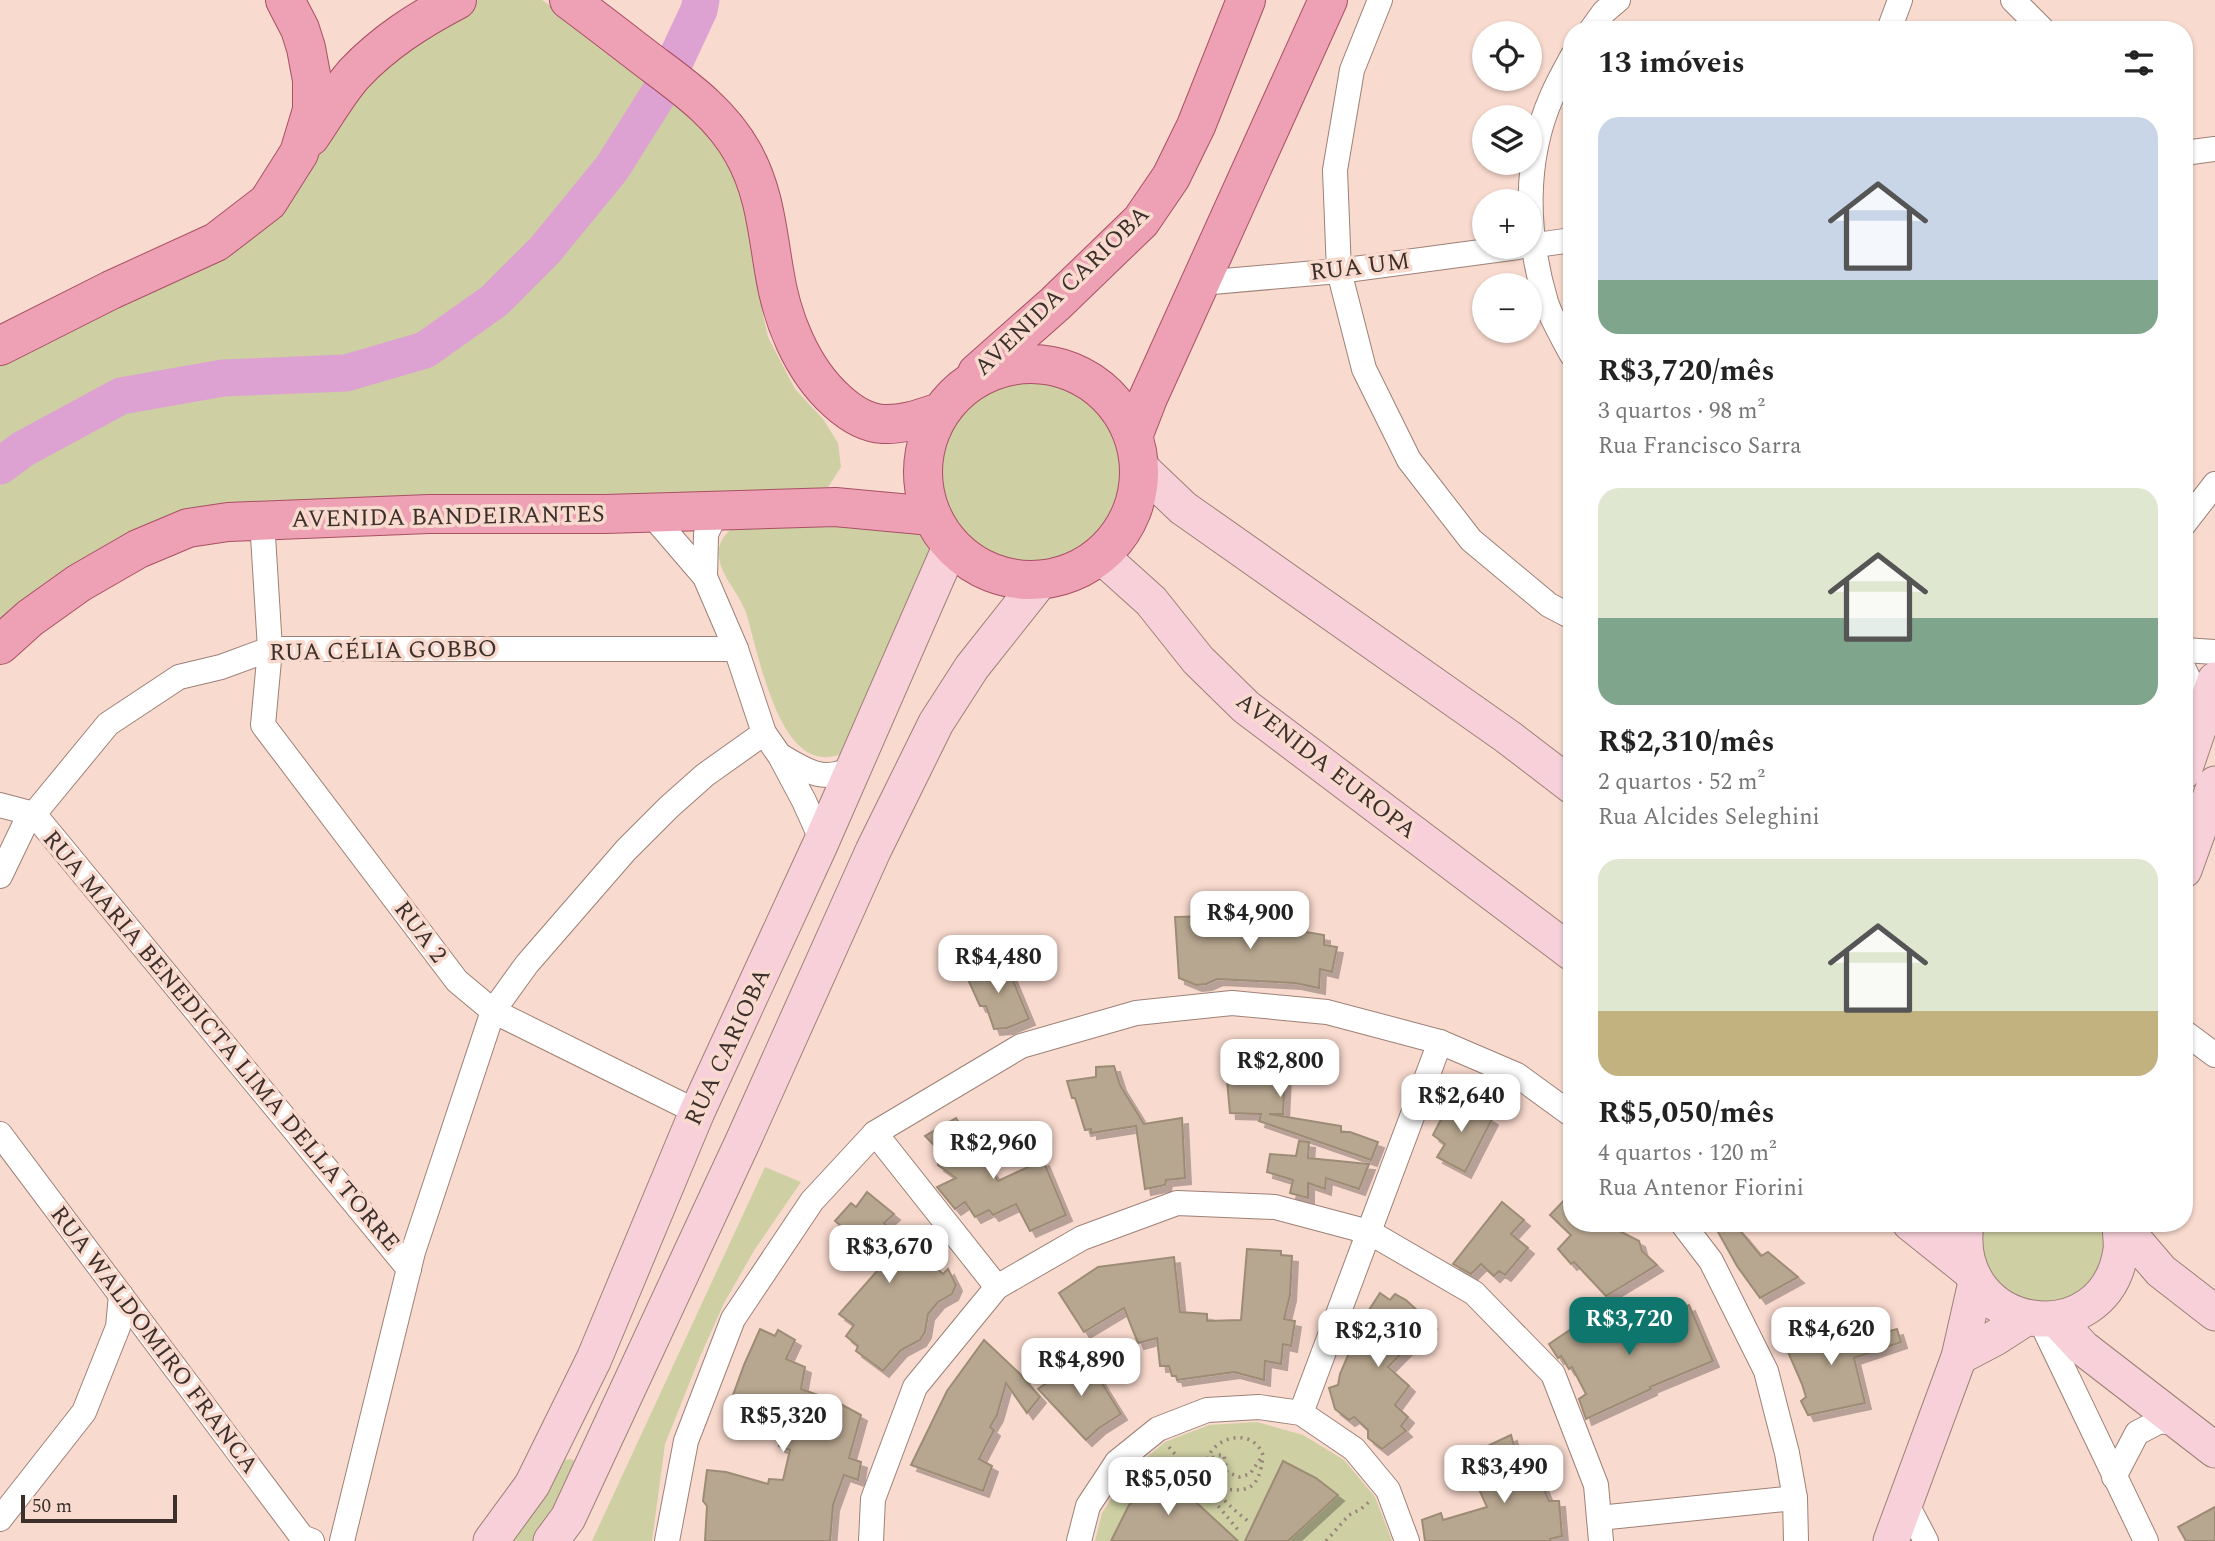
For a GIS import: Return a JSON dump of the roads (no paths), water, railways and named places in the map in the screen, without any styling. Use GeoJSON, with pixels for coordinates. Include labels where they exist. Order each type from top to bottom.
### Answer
{"type":"FeatureCollection","features":[{"type":"Feature","properties":{"kind":"main road"},"geometry":{"type":"LineString","coordinates":[[285,0],[300,29],[312,80],[312,110],[299,153]]}},
{"type":"Feature","properties":{"kind":"main road"},"geometry":{"type":"LineString","coordinates":[[0,346],[111,290],[216,242],[268,202],[352,76],[414,24],[457,0]]}},
{"type":"Feature","properties":{"kind":"main road"},"geometry":{"type":"LineString","coordinates":[[569,0],[687,90],[710,109],[729,130],[744,154],[763,201],[782,306],[793,337],[827,393],[846,409],[862,418],[882,424],[905,423],[950,400],[990,371],[1024,363],[1059,366],[1091,380],[1116,404],[1137,451],[1183,508],[1508,737],[1563,779]]}},
{"type":"Feature","properties":{"kind":"main road","name":"AVENIDA CARIOBA"},"geometry":{"type":"LineString","coordinates":[[950,400],[1141,221],[1171,177],[1196,126],[1246,0]]}},
{"type":"Feature","properties":{"kind":"main road"},"geometry":{"type":"LineString","coordinates":[[950,400],[928,436],[923,463],[924,490],[942,530],[977,566],[1008,578],[1041,580],[1073,573],[1101,556],[1123,531],[1137,501],[1137,451],[1148,398],[1328,0]]}},
{"type":"Feature","properties":{"kind":"main road","name":"AVENIDA BANDEIRANTES"},"geometry":{"type":"LineString","coordinates":[[0,645],[30,618],[79,583],[138,549],[188,527],[228,522],[429,514],[650,513],[835,508],[942,530]]}},
{"type":"Feature","properties":{"kind":"main road","name":"RUA CARIOBA"},"geometry":{"type":"LineString","coordinates":[[491,1541],[532,1485],[594,1359],[697,1112],[853,767],[942,530]]}},
{"type":"Feature","properties":{"kind":"main road","name":"AVENIDA EUROPA"},"geometry":{"type":"LineString","coordinates":[[1101,556],[1151,601],[1198,660],[1246,707],[1563,946]]}},
{"type":"Feature","properties":{"kind":"main road","name":"RUA CARIOBA"},"geometry":{"type":"LineString","coordinates":[[551,1541],[568,1518],[743,1141],[873,851],[936,723],[972,667],[1041,580]]}},
{"type":"Feature","properties":{"kind":"main road"},"geometry":{"type":"LineString","coordinates":[[2193,744],[2209,696]]}},
{"type":"Feature","properties":{"kind":"main road"},"geometry":{"type":"LineString","coordinates":[[2193,842],[2215,784]]}},
{"type":"Feature","properties":{"kind":"main road"},"geometry":{"type":"LineString","coordinates":[[1920,1232],[1973,1277],[1989,1298],[2006,1311],[2040,1319],[2083,1348],[2215,1450]]}},
{"type":"Feature","properties":{"kind":"main road"},"geometry":{"type":"LineString","coordinates":[[1891,1541],[1959,1357],[1973,1277],[1965,1249],[1966,1232]]}},
{"type":"Feature","properties":{"kind":"main road"},"geometry":{"type":"LineString","coordinates":[[1959,1357],[2040,1319],[2080,1311],[2101,1295],[2115,1274],[2122,1248],[2121,1232]]}},
{"type":"Feature","properties":{"kind":"main road"},"geometry":{"type":"LineString","coordinates":[[2128,1232],[2161,1271],[2215,1313]]}},
{"type":"Feature","properties":{"kind":"main road"},"geometry":{"type":"LineString","coordinates":[[551,1446],[561,1444],[580,1450],[592,1465]]}},
{"type":"Feature","properties":{"kind":"street"},"geometry":{"type":"LineString","coordinates":[[1380,0],[1352,71],[1335,170],[1339,271],[1364,369],[1409,460],[1471,540],[1549,605],[1563,612]]}},
{"type":"Feature","properties":{"kind":"street"},"geometry":{"type":"LineString","coordinates":[[1598,21],[1618,0]]}},
{"type":"Feature","properties":{"kind":"street"},"geometry":{"type":"LineString","coordinates":[[1892,21],[1900,0]]}},
{"type":"Feature","properties":{"kind":"street"},"geometry":{"type":"LineString","coordinates":[[2013,0],[2034,21]]}},
{"type":"Feature","properties":{"kind":"street"},"geometry":{"type":"LineString","coordinates":[[1531,189],[1536,145],[1551,97],[1563,74]]}},
{"type":"Feature","properties":{"kind":"street"},"geometry":{"type":"LineString","coordinates":[[2193,152],[2215,149]]}},
{"type":"Feature","properties":{"kind":"street","name":"RUA UM"},"geometry":{"type":"LineString","coordinates":[[1542,244],[1563,241]]}},
{"type":"Feature","properties":{"kind":"street","name":"RUA UM"},"geometry":{"type":"LineString","coordinates":[[1201,283],[1339,271],[1472,253]]}},
{"type":"Feature","properties":{"kind":"street"},"geometry":{"type":"LineString","coordinates":[[1531,259],[1547,304],[1563,337]]}},
{"type":"Feature","properties":{"kind":"street"},"geometry":{"type":"LineString","coordinates":[[2193,512],[2215,484]]}},
{"type":"Feature","properties":{"kind":"street"},"geometry":{"type":"LineString","coordinates":[[705,577],[706,534],[717,511]]}},
{"type":"Feature","properties":{"kind":"street"},"geometry":{"type":"LineString","coordinates":[[650,513],[705,577],[737,649],[764,733],[780,756],[804,801],[818,831],[820,845]]}},
{"type":"Feature","properties":{"kind":"street","name":"RUA 2"},"geometry":{"type":"LineString","coordinates":[[262,520],[270,649],[263,725],[457,982],[493,1011],[697,1112]]}},
{"type":"Feature","properties":{"kind":"street","name":"RUA CÉLIA GOBBO"},"geometry":{"type":"LineString","coordinates":[[0,876],[24,826],[107,724],[179,677],[221,667],[270,649],[737,649]]}},
{"type":"Feature","properties":{"kind":"street"},"geometry":{"type":"LineString","coordinates":[[2193,651],[2215,652]]}},
{"type":"Feature","properties":{"kind":"street"},"geometry":{"type":"LineString","coordinates":[[2193,679],[2209,696]]}},
{"type":"Feature","properties":{"kind":"street"},"geometry":{"type":"LineString","coordinates":[[342,1541],[409,1269],[493,1011],[527,964],[626,850],[668,807],[705,775],[764,733]]}},
{"type":"Feature","properties":{"kind":"street"},"geometry":{"type":"LineString","coordinates":[[780,756],[814,775],[842,774],[853,767]]}},
{"type":"Feature","properties":{"kind":"street"},"geometry":{"type":"LineString","coordinates":[[0,805],[34,814]]}},
{"type":"Feature","properties":{"kind":"street","name":"RUA MARIA BENEDICTA LIMA DELLA TORRE"},"geometry":{"type":"LineString","coordinates":[[34,814],[409,1269]]}},
{"type":"Feature","properties":{"kind":"street"},"geometry":{"type":"LineString","coordinates":[[667,1541],[686,1441],[733,1319],[812,1201],[875,1133],[1021,1046],[1136,1013],[1232,1003],[1327,1012],[1440,1042],[1517,1075],[1563,1108]]}},
{"type":"Feature","properties":{"kind":"street"},"geometry":{"type":"LineString","coordinates":[[2193,1039],[2215,1055]]}},
{"type":"Feature","properties":{"kind":"street"},"geometry":{"type":"LineString","coordinates":[[1301,1413],[1440,1042]]}},
{"type":"Feature","properties":{"kind":"street"},"geometry":{"type":"LineString","coordinates":[[875,1133],[997,1287]]}},
{"type":"Feature","properties":{"kind":"street","name":"RUA WALDOMIRO FRANCA"},"geometry":{"type":"LineString","coordinates":[[0,1134],[302,1537],[312,1541]]}},
{"type":"Feature","properties":{"kind":"street"},"geometry":{"type":"LineString","coordinates":[[871,1541],[873,1499],[915,1387],[997,1287],[1082,1238],[1177,1203],[1275,1207],[1368,1232],[1474,1293],[1553,1374],[1596,1485],[1600,1530],[1795,1498]]}},
{"type":"Feature","properties":{"kind":"street"},"geometry":{"type":"LineString","coordinates":[[1689,1232],[1711,1261],[1766,1371],[1787,1453],[1795,1498],[1796,1541]]}},
{"type":"Feature","properties":{"kind":"street"},"geometry":{"type":"LineString","coordinates":[[0,1520],[84,1412],[118,1327],[121,1295]]}},
{"type":"Feature","properties":{"kind":"street"},"geometry":{"type":"LineString","coordinates":[[2040,1319],[2146,1541]]}},
{"type":"Feature","properties":{"kind":"street"},"geometry":{"type":"LineString","coordinates":[[1079,1541],[1088,1506],[1117,1462],[1158,1429],[1207,1410],[1259,1407],[1301,1413],[1354,1449],[1388,1489],[1407,1541]]}},
{"type":"Feature","properties":{"kind":"street"},"geometry":{"type":"LineString","coordinates":[[2114,1477],[2137,1433],[2160,1421],[2182,1424]]}},
{"type":"Feature","properties":{"kind":"street"},"geometry":{"type":"LineString","coordinates":[[1905,1502],[1926,1541]]}},
{"type":"Feature","properties":{"kind":"waterway"},"geometry":{"type":"LineString","coordinates":[[0,466],[23,449],[121,396],[223,378],[346,373],[425,350],[494,301],[545,250],[612,168],[663,87],[699,10],[701,0]]}}]}
